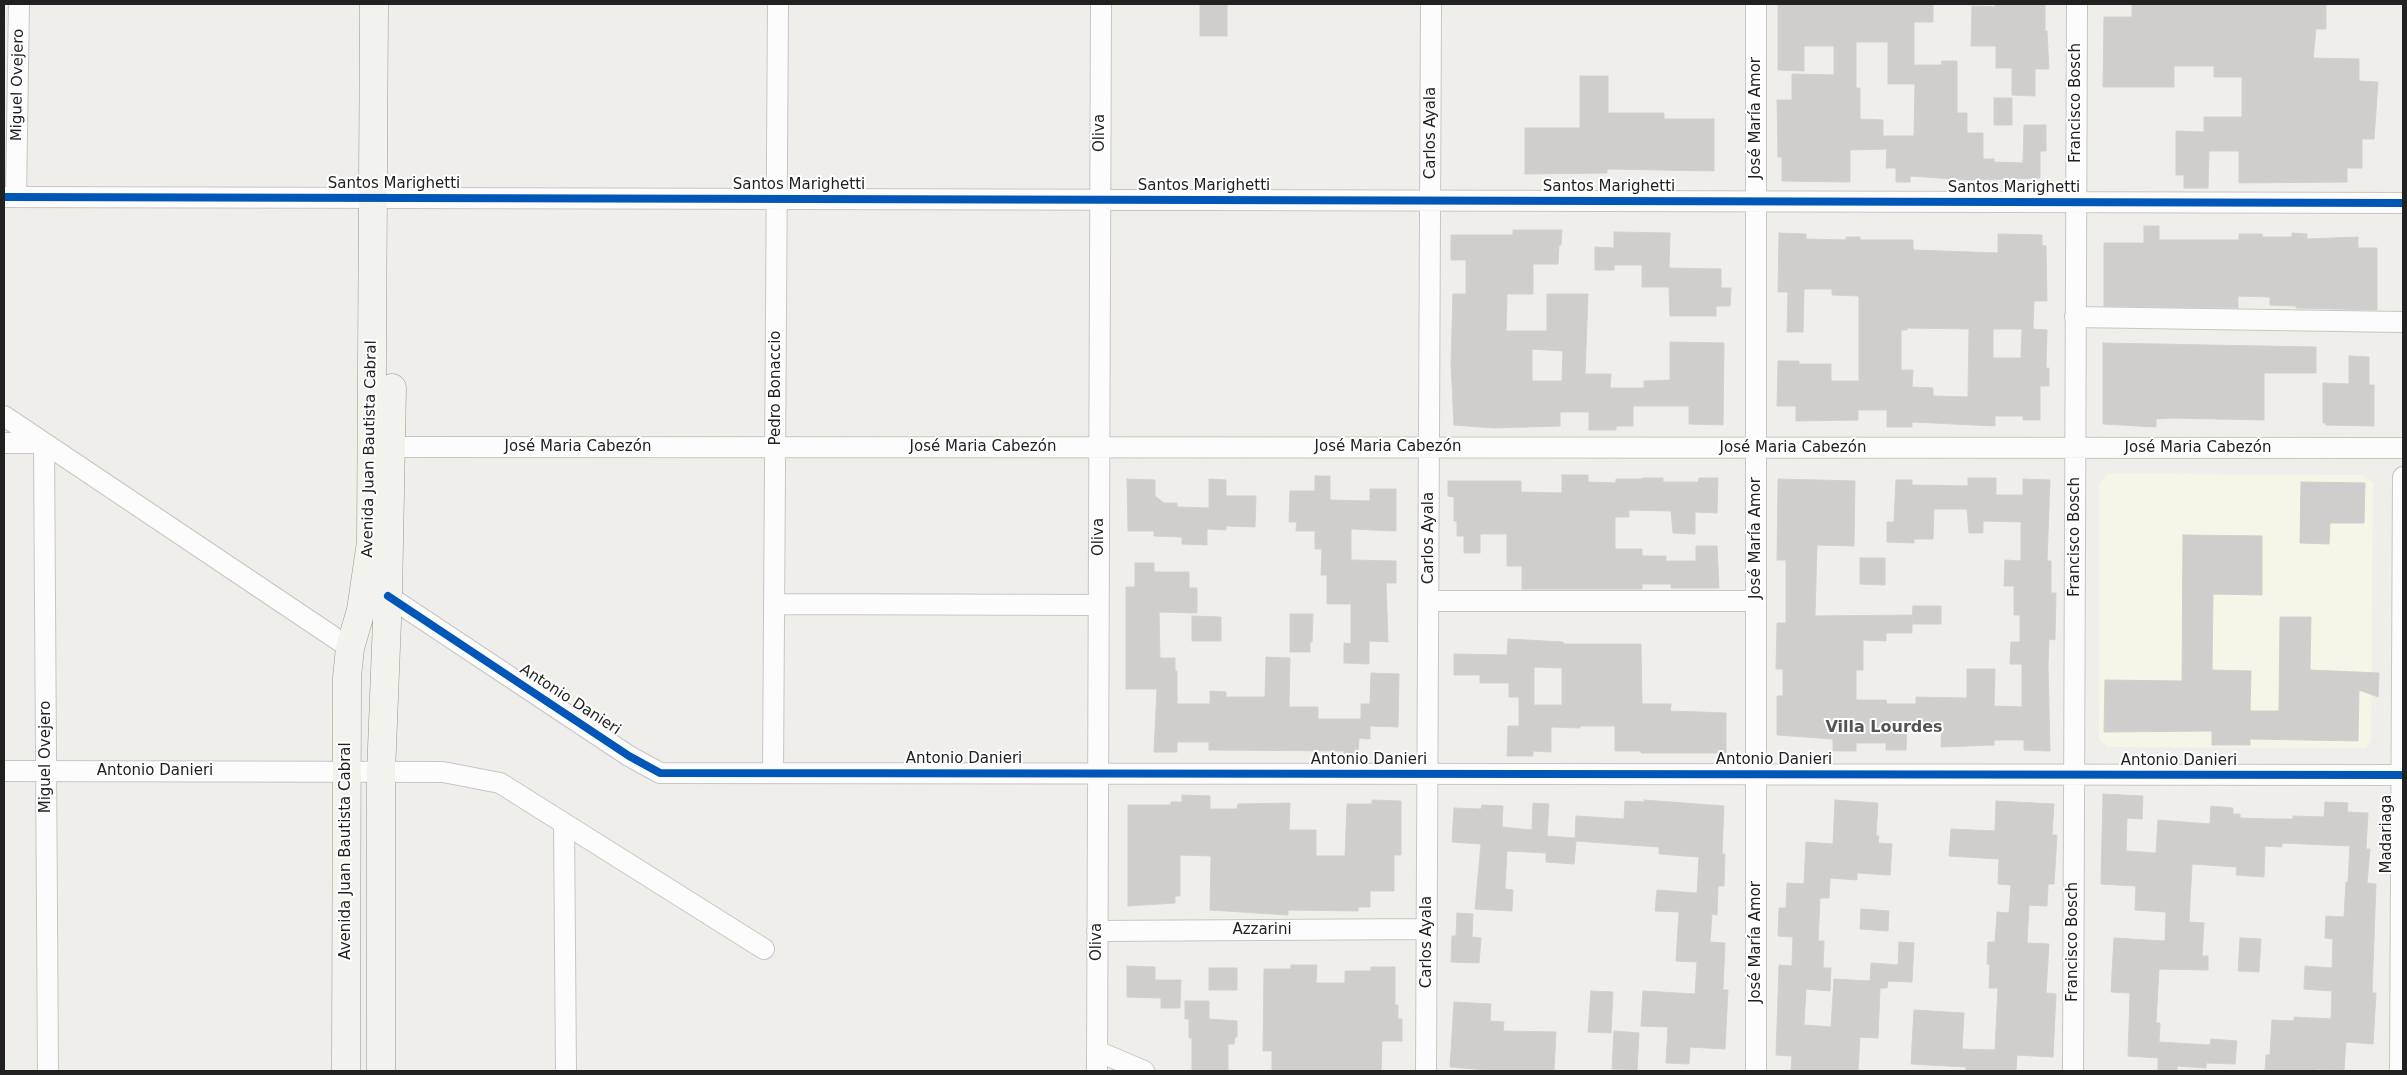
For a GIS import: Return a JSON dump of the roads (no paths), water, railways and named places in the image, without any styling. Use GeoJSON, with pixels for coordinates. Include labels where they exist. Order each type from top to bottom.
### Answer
{"type":"FeatureCollection","features":[{"type":"Feature","properties":{"kind":"main road","name":"Avenida Juan Bautista Cabral"},"geometry":{"type":"LineString","coordinates":[[374,4],[383,198]]}},
{"type":"Feature","properties":{"kind":"main road","name":"Avenida Juan Bautista Cabral"},"geometry":{"type":"LineString","coordinates":[[381,1071],[381,773],[388,596],[382,447],[383,198],[392,4]]}},
{"type":"Feature","properties":{"kind":"main road","name":"Avenida Juan Bautista Cabral"},"geometry":{"type":"LineString","coordinates":[[346,1071],[347,677],[350,648],[361,610],[372,542],[382,447]]}},
{"type":"Feature","properties":{"kind":"street","name":"Miguel Ovejero"},"geometry":{"type":"LineString","coordinates":[[10,197],[19,4]]}},
{"type":"Feature","properties":{"kind":"street","name":"Pedro Bonaccio"},"geometry":{"type":"LineString","coordinates":[[774,773],[778,4]]}},
{"type":"Feature","properties":{"kind":"street","name":"Oliva"},"geometry":{"type":"LineString","coordinates":[[1097,1071],[1100,4]]}},
{"type":"Feature","properties":{"kind":"street","name":"Carlos Ayala"},"geometry":{"type":"LineString","coordinates":[[1426,1071],[1431,4]]}},
{"type":"Feature","properties":{"kind":"street","name":"José María Amor"},"geometry":{"type":"LineString","coordinates":[[1756,4],[1756,1071]]}},
{"type":"Feature","properties":{"kind":"street","name":"Francisco Bosch"},"geometry":{"type":"LineString","coordinates":[[2073,1071],[2077,4]]}},
{"type":"Feature","properties":{"kind":"street","name":"Santos Marighetti"},"geometry":{"type":"LineString","coordinates":[[10,197],[2403,203]]}},
{"type":"Feature","properties":{"kind":"street"},"geometry":{"type":"LineString","coordinates":[[2076,317],[2403,322]]}},
{"type":"Feature","properties":{"kind":"street"},"geometry":{"type":"LineString","coordinates":[[4,416],[350,648]]}},
{"type":"Feature","properties":{"kind":"street"},"geometry":{"type":"LineString","coordinates":[[4,443],[44,443]]}},
{"type":"Feature","properties":{"kind":"street","name":"Miguel Ovejero"},"geometry":{"type":"LineString","coordinates":[[44,443],[48,1071]]}},
{"type":"Feature","properties":{"kind":"street","name":"José Maria Cabezón"},"geometry":{"type":"LineString","coordinates":[[382,447],[2403,448]]}},
{"type":"Feature","properties":{"kind":"street","name":"Madariaga"},"geometry":{"type":"LineString","coordinates":[[2400,1071],[2403,477]]}},
{"type":"Feature","properties":{"kind":"street","name":"Antonio Danieri"},"geometry":{"type":"LineString","coordinates":[[388,596],[629,756],[660,773],[2402,775]]}},
{"type":"Feature","properties":{"kind":"street"},"geometry":{"type":"LineString","coordinates":[[1428,600],[1756,601]]}},
{"type":"Feature","properties":{"kind":"street"},"geometry":{"type":"LineString","coordinates":[[774,604],[1098,605]]}},
{"type":"Feature","properties":{"kind":"street","name":"Antonio Danieri"},"geometry":{"type":"LineString","coordinates":[[4,771],[443,772],[500,783],[764,949]]}},
{"type":"Feature","properties":{"kind":"street"},"geometry":{"type":"LineString","coordinates":[[564,824],[566,1071]]}},
{"type":"Feature","properties":{"kind":"street","name":"Azzarini"},"geometry":{"type":"LineString","coordinates":[[1097,931],[1427,929]]}},
{"type":"Feature","properties":{"kind":"street"},"geometry":{"type":"LineString","coordinates":[[1097,1051],[1144,1071]]}},
{"type":"Feature","properties":{"kind":"district","name":"Villa Lourdes"},"geometry":{"type":"Point","coordinates":[1884,728]}}]}
